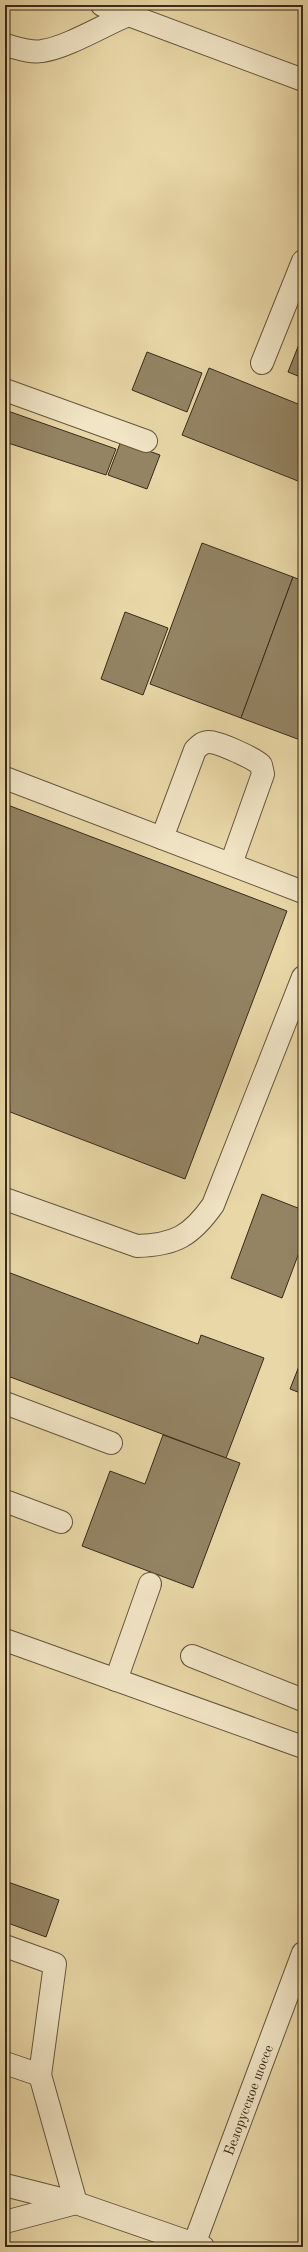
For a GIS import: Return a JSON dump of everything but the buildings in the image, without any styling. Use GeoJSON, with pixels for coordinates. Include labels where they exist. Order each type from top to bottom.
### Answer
{"type":"FeatureCollection","features":[{"type":"Feature","properties":{"kind":"street"},"geometry":{"type":"LineString","coordinates":[[102,5],[303,80]]}},
{"type":"Feature","properties":{"kind":"street"},"geometry":{"type":"LineString","coordinates":[[5,45],[24,50],[41,51],[58,46],[128,15]]}},
{"type":"Feature","properties":{"kind":"street"},"geometry":{"type":"LineString","coordinates":[[262,363],[303,261]]}},
{"type":"Feature","properties":{"kind":"street"},"geometry":{"type":"LineString","coordinates":[[5,390],[146,441]]}},
{"type":"Feature","properties":{"kind":"street"},"geometry":{"type":"LineString","coordinates":[[162,838],[195,750],[201,744],[209,742],[255,759],[261,765],[263,774],[230,864]]}},
{"type":"Feature","properties":{"kind":"street"},"geometry":{"type":"LineString","coordinates":[[5,778],[303,892]]}},
{"type":"Feature","properties":{"kind":"street"},"geometry":{"type":"LineString","coordinates":[[5,1199],[137,1246],[156,1245],[178,1239],[199,1225],[213,1205],[303,976]]}},
{"type":"Feature","properties":{"kind":"street"},"geometry":{"type":"LineString","coordinates":[[5,1403],[111,1443]]}},
{"type":"Feature","properties":{"kind":"street"},"geometry":{"type":"LineString","coordinates":[[5,1501],[61,1522]]}},
{"type":"Feature","properties":{"kind":"street"},"geometry":{"type":"LineString","coordinates":[[116,1680],[150,1584]]}},
{"type":"Feature","properties":{"kind":"street"},"geometry":{"type":"LineString","coordinates":[[5,1640],[303,1747]]}},
{"type":"Feature","properties":{"kind":"street"},"geometry":{"type":"LineString","coordinates":[[192,1656],[303,1700]]}},
{"type":"Feature","properties":{"kind":"street"},"geometry":{"type":"LineString","coordinates":[[5,1946],[55,1964],[40,2075],[76,2203]]}},
{"type":"Feature","properties":{"kind":"street","name":"Белорусское шоссе"},"geometry":{"type":"LineString","coordinates":[[196,2246],[303,1953]]}},
{"type":"Feature","properties":{"kind":"street"},"geometry":{"type":"LineString","coordinates":[[5,2063],[40,2075]]}},
{"type":"Feature","properties":{"kind":"street"},"geometry":{"type":"LineString","coordinates":[[5,2185],[76,2203],[196,2246]]}},
{"type":"Feature","properties":{"kind":"street"},"geometry":{"type":"LineString","coordinates":[[5,2222],[76,2203]]}}]}
